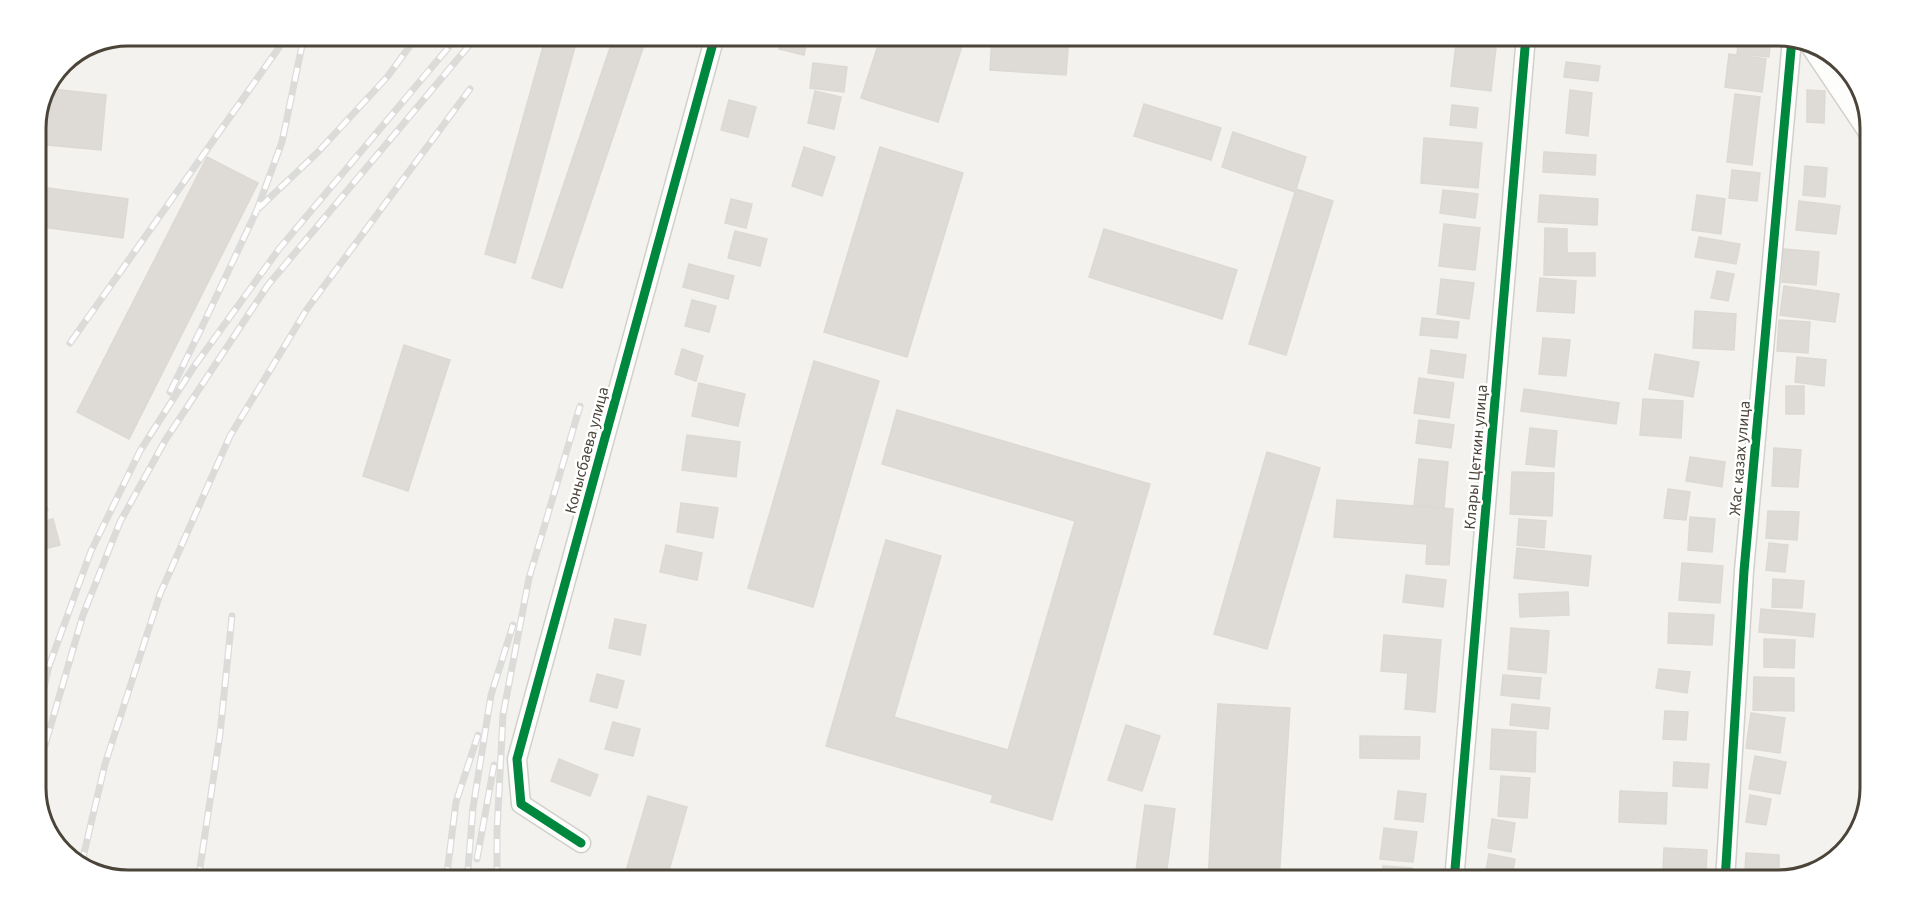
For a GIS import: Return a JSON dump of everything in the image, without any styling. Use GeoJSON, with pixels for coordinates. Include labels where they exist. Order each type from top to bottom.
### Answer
{"type":"FeatureCollection","features":[{"type":"Feature","properties":{"kind":"street","name":"Конысбаева улица"},"geometry":{"type":"LineString","coordinates":[[581,843],[521,804],[517,759],[712,46]]}},
{"type":"Feature","properties":{"kind":"street","name":"Клары Цеткин улица"},"geometry":{"type":"LineString","coordinates":[[1455,871],[1525,46]]}},
{"type":"Feature","properties":{"kind":"street","name":"Жас казах улица"},"geometry":{"type":"LineString","coordinates":[[1726,871],[1744,572],[1791,48]]}},
{"type":"Feature","properties":{"kind":"street"},"geometry":{"type":"LineString","coordinates":[[1817,57],[1860,120]]}},
{"type":"Feature","properties":{"kind":"building"},"geometry":{"type":"Polygon","coordinates":[[[543,46],[575,46],[515,263],[485,254],[543,46]]]}},
{"type":"Feature","properties":{"kind":"building"},"geometry":{"type":"Polygon","coordinates":[[[611,46],[644,46],[562,288],[532,278],[611,46]]]}},
{"type":"Feature","properties":{"kind":"building"},"geometry":{"type":"Polygon","coordinates":[[[780,46],[806,46],[804,55],[779,49],[780,46]]]}},
{"type":"Feature","properties":{"kind":"building"},"geometry":{"type":"Polygon","coordinates":[[[878,46],[962,46],[938,122],[861,98],[878,46]]]}},
{"type":"Feature","properties":{"kind":"building"},"geometry":{"type":"Polygon","coordinates":[[[991,46],[1068,46],[1066,75],[990,70],[991,46]]]}},
{"type":"Feature","properties":{"kind":"building"},"geometry":{"type":"Polygon","coordinates":[[[1456,46],[1496,46],[1491,91],[1451,86],[1456,46]]]}},
{"type":"Feature","properties":{"kind":"building"},"geometry":{"type":"Polygon","coordinates":[[[1738,46],[1770,46],[1769,57],[1737,54],[1738,46]]]}},
{"type":"Feature","properties":{"kind":"building"},"geometry":{"type":"Polygon","coordinates":[[[1729,54],[1766,59],[1762,92],[1725,87],[1729,54]]]}},
{"type":"Feature","properties":{"kind":"building"},"geometry":{"type":"Polygon","coordinates":[[[1566,62],[1600,66],[1598,81],[1564,77],[1566,62]]]}},
{"type":"Feature","properties":{"kind":"building"},"geometry":{"type":"Polygon","coordinates":[[[813,63],[847,67],[844,92],[810,88],[813,63]]]}},
{"type":"Feature","properties":{"kind":"building"},"geometry":{"type":"Polygon","coordinates":[[[57,90],[106,95],[101,150],[47,145],[49,108],[57,90]]]}},
{"type":"Feature","properties":{"kind":"building"},"geometry":{"type":"Polygon","coordinates":[[[1570,90],[1592,93],[1588,136],[1566,133],[1570,90]]]}},
{"type":"Feature","properties":{"kind":"building"},"geometry":{"type":"Polygon","coordinates":[[[1807,90],[1825,91],[1824,123],[1807,122],[1807,90]]]}},
{"type":"Feature","properties":{"kind":"building"},"geometry":{"type":"Polygon","coordinates":[[[815,91],[841,97],[834,129],[808,123],[815,91]]]}},
{"type":"Feature","properties":{"kind":"building"},"geometry":{"type":"Polygon","coordinates":[[[1735,94],[1760,97],[1752,165],[1727,162],[1735,94]]]}},
{"type":"Feature","properties":{"kind":"building"},"geometry":{"type":"Polygon","coordinates":[[[729,100],[756,107],[748,137],[721,130],[729,100]]]}},
{"type":"Feature","properties":{"kind":"building"},"geometry":{"type":"Polygon","coordinates":[[[1144,104],[1221,128],[1211,160],[1134,136],[1144,104]]]}},
{"type":"Feature","properties":{"kind":"building"},"geometry":{"type":"Polygon","coordinates":[[[1452,105],[1478,108],[1476,128],[1450,125],[1452,105]]]}},
{"type":"Feature","properties":{"kind":"building"},"geometry":{"type":"Polygon","coordinates":[[[1233,132],[1306,157],[1295,192],[1222,167],[1233,132]]]}},
{"type":"Feature","properties":{"kind":"building"},"geometry":{"type":"Polygon","coordinates":[[[1424,138],[1482,143],[1478,188],[1421,183],[1424,138]]]}},
{"type":"Feature","properties":{"kind":"building"},"geometry":{"type":"Polygon","coordinates":[[[804,147],[835,157],[822,196],[792,186],[804,147]]]}},
{"type":"Feature","properties":{"kind":"building"},"geometry":{"type":"Polygon","coordinates":[[[880,147],[963,173],[907,357],[824,332],[880,147]]]}},
{"type":"Feature","properties":{"kind":"building"},"geometry":{"type":"Polygon","coordinates":[[[1544,152],[1596,155],[1595,175],[1543,172],[1544,152]]]}},
{"type":"Feature","properties":{"kind":"building"},"geometry":{"type":"Polygon","coordinates":[[[207,157],[258,183],[129,439],[77,412],[207,157]]]}},
{"type":"Feature","properties":{"kind":"building"},"geometry":{"type":"Polygon","coordinates":[[[1805,166],[1827,168],[1825,197],[1803,195],[1805,166]]]}},
{"type":"Feature","properties":{"kind":"building"},"geometry":{"type":"Polygon","coordinates":[[[1732,170],[1760,173],[1757,201],[1729,198],[1732,170]]]}},
{"type":"Feature","properties":{"kind":"building"},"geometry":{"type":"Polygon","coordinates":[[[48,188],[128,199],[123,238],[47,228],[48,188]]]}},
{"type":"Feature","properties":{"kind":"building"},"geometry":{"type":"Polygon","coordinates":[[[1296,189],[1333,201],[1286,355],[1249,344],[1296,189]]]}},
{"type":"Feature","properties":{"kind":"building"},"geometry":{"type":"Polygon","coordinates":[[[1443,190],[1478,194],[1475,218],[1440,213],[1443,190]]]}},
{"type":"Feature","properties":{"kind":"building"},"geometry":{"type":"Polygon","coordinates":[[[1540,195],[1598,199],[1597,225],[1538,222],[1540,195]]]}},
{"type":"Feature","properties":{"kind":"building"},"geometry":{"type":"Polygon","coordinates":[[[1697,195],[1725,199],[1721,234],[1692,230],[1697,195]]]}},
{"type":"Feature","properties":{"kind":"building"},"geometry":{"type":"Polygon","coordinates":[[[731,199],[752,204],[746,228],[725,223],[731,199]]]}},
{"type":"Feature","properties":{"kind":"building"},"geometry":{"type":"Polygon","coordinates":[[[1799,201],[1840,206],[1836,234],[1796,230],[1799,201]]]}},
{"type":"Feature","properties":{"kind":"building"},"geometry":{"type":"Polygon","coordinates":[[[1444,224],[1480,228],[1475,270],[1439,266],[1444,224]]]}},
{"type":"Feature","properties":{"kind":"building"},"geometry":{"type":"Polygon","coordinates":[[[1545,228],[1567,229],[1567,253],[1595,253],[1595,276],[1544,275],[1545,228]]]}},
{"type":"Feature","properties":{"kind":"building"},"geometry":{"type":"Polygon","coordinates":[[[1104,229],[1237,270],[1222,319],[1089,277],[1104,229]]]}},
{"type":"Feature","properties":{"kind":"building"},"geometry":{"type":"Polygon","coordinates":[[[735,231],[767,239],[760,266],[728,258],[735,231]]]}},
{"type":"Feature","properties":{"kind":"building"},"geometry":{"type":"Polygon","coordinates":[[[1699,237],[1740,244],[1736,264],[1695,257],[1699,237]]]}},
{"type":"Feature","properties":{"kind":"building"},"geometry":{"type":"Polygon","coordinates":[[[1784,249],[1819,252],[1816,285],[1782,282],[1784,249]]]}},
{"type":"Feature","properties":{"kind":"building"},"geometry":{"type":"Polygon","coordinates":[[[689,264],[734,276],[728,299],[683,287],[689,264]]]}},
{"type":"Feature","properties":{"kind":"building"},"geometry":{"type":"Polygon","coordinates":[[[1717,271],[1734,274],[1728,301],[1711,298],[1717,271]]]}},
{"type":"Feature","properties":{"kind":"building"},"geometry":{"type":"Polygon","coordinates":[[[1540,278],[1576,281],[1574,313],[1537,311],[1540,278]]]}},
{"type":"Feature","properties":{"kind":"building"},"geometry":{"type":"Polygon","coordinates":[[[1441,279],[1474,283],[1469,319],[1437,314],[1441,279]]]}},
{"type":"Feature","properties":{"kind":"building"},"geometry":{"type":"Polygon","coordinates":[[[1784,286],[1839,294],[1835,322],[1780,315],[1784,286]]]}},
{"type":"Feature","properties":{"kind":"building"},"geometry":{"type":"Polygon","coordinates":[[[692,300],[716,306],[709,332],[685,326],[692,300]]]}},
{"type":"Feature","properties":{"kind":"building"},"geometry":{"type":"Polygon","coordinates":[[[1695,311],[1736,314],[1734,350],[1693,348],[1695,311]]]}},
{"type":"Feature","properties":{"kind":"building"},"geometry":{"type":"Polygon","coordinates":[[[1422,318],[1459,322],[1457,338],[1420,335],[1422,318]]]}},
{"type":"Feature","properties":{"kind":"building"},"geometry":{"type":"Polygon","coordinates":[[[1779,320],[1810,322],[1808,353],[1777,351],[1779,320]]]}},
{"type":"Feature","properties":{"kind":"building"},"geometry":{"type":"Polygon","coordinates":[[[1543,338],[1570,340],[1566,376],[1539,374],[1543,338]]]}},
{"type":"Feature","properties":{"kind":"building"},"geometry":{"type":"Polygon","coordinates":[[[404,345],[450,360],[408,491],[363,476],[404,345]]]}},
{"type":"Feature","properties":{"kind":"building"},"geometry":{"type":"Polygon","coordinates":[[[682,349],[703,356],[696,381],[675,374],[682,349]]]}},
{"type":"Feature","properties":{"kind":"building"},"geometry":{"type":"Polygon","coordinates":[[[1431,350],[1466,355],[1463,378],[1428,373],[1431,350]]]}},
{"type":"Feature","properties":{"kind":"building"},"geometry":{"type":"Polygon","coordinates":[[[1655,354],[1699,362],[1693,397],[1649,389],[1655,354]]]}},
{"type":"Feature","properties":{"kind":"building"},"geometry":{"type":"Polygon","coordinates":[[[1797,357],[1826,360],[1824,386],[1795,382],[1797,357]]]}},
{"type":"Feature","properties":{"kind":"building"},"geometry":{"type":"Polygon","coordinates":[[[814,361],[879,381],[813,607],[748,588],[814,361]]]}},
{"type":"Feature","properties":{"kind":"building"},"geometry":{"type":"Polygon","coordinates":[[[1419,378],[1454,383],[1449,418],[1414,413],[1419,378]]]}},
{"type":"Feature","properties":{"kind":"building"},"geometry":{"type":"Polygon","coordinates":[[[699,383],[745,394],[738,426],[692,416],[699,383]]]}},
{"type":"Feature","properties":{"kind":"building"},"geometry":{"type":"Polygon","coordinates":[[[1786,386],[1804,386],[1804,414],[1786,414],[1786,386]]]}},
{"type":"Feature","properties":{"kind":"building"},"geometry":{"type":"Polygon","coordinates":[[[1524,389],[1619,403],[1616,424],[1521,411],[1524,389]]]}},
{"type":"Feature","properties":{"kind":"building"},"geometry":{"type":"Polygon","coordinates":[[[1643,399],[1683,401],[1681,438],[1640,435],[1643,399]]]}},
{"type":"Feature","properties":{"kind":"building"},"geometry":{"type":"Polygon","coordinates":[[[897,410],[1150,484],[1052,820],[991,802],[993,795],[826,746],[886,540],[941,556],[894,717],[1008,750],[1075,521],[882,464],[897,410]]]}},
{"type":"Feature","properties":{"kind":"building"},"geometry":{"type":"Polygon","coordinates":[[[1419,420],[1454,425],[1451,448],[1416,443],[1419,420]]]}},
{"type":"Feature","properties":{"kind":"building"},"geometry":{"type":"Polygon","coordinates":[[[1530,428],[1557,431],[1554,467],[1526,464],[1530,428]]]}},
{"type":"Feature","properties":{"kind":"building"},"geometry":{"type":"Polygon","coordinates":[[[687,435],[740,442],[736,477],[682,470],[687,435]]]}},
{"type":"Feature","properties":{"kind":"building"},"geometry":{"type":"Polygon","coordinates":[[[1774,448],[1801,450],[1798,487],[1772,486],[1774,448]]]}},
{"type":"Feature","properties":{"kind":"building"},"geometry":{"type":"Polygon","coordinates":[[[1267,452],[1320,468],[1267,649],[1214,634],[1267,452]]]}},
{"type":"Feature","properties":{"kind":"building"},"geometry":{"type":"Polygon","coordinates":[[[1690,457],[1725,462],[1722,487],[1686,481],[1690,457]]]}},
{"type":"Feature","properties":{"kind":"building"},"geometry":{"type":"Polygon","coordinates":[[[1419,459],[1448,462],[1444,508],[1414,505],[1419,459]]]}},
{"type":"Feature","properties":{"kind":"building"},"geometry":{"type":"Polygon","coordinates":[[[1512,472],[1554,473],[1552,516],[1510,514],[1512,472]]]}},
{"type":"Feature","properties":{"kind":"building"},"geometry":{"type":"Polygon","coordinates":[[[1668,489],[1690,492],[1686,520],[1664,518],[1668,489]]]}},
{"type":"Feature","properties":{"kind":"building"},"geometry":{"type":"Polygon","coordinates":[[[1337,500],[1453,509],[1449,565],[1426,564],[1427,544],[1334,537],[1337,500]]]}},
{"type":"Feature","properties":{"kind":"building"},"geometry":{"type":"Polygon","coordinates":[[[681,503],[718,508],[713,538],[677,532],[681,503]]]}},
{"type":"Feature","properties":{"kind":"building"},"geometry":{"type":"Polygon","coordinates":[[[1768,511],[1799,512],[1797,540],[1766,538],[1768,511]]]}},
{"type":"Feature","properties":{"kind":"building"},"geometry":{"type":"Polygon","coordinates":[[[1690,517],[1715,519],[1712,552],[1688,550],[1690,517]]]}},
{"type":"Feature","properties":{"kind":"building"},"geometry":{"type":"Polygon","coordinates":[[[53,519],[60,545],[47,548],[47,520],[53,519]]]}},
{"type":"Feature","properties":{"kind":"building"},"geometry":{"type":"Polygon","coordinates":[[[1519,519],[1546,521],[1544,548],[1517,545],[1519,519]]]}},
{"type":"Feature","properties":{"kind":"building"},"geometry":{"type":"Polygon","coordinates":[[[1769,543],[1788,545],[1785,572],[1766,570],[1769,543]]]}},
{"type":"Feature","properties":{"kind":"building"},"geometry":{"type":"Polygon","coordinates":[[[666,545],[702,553],[697,580],[660,572],[666,545]]]}},
{"type":"Feature","properties":{"kind":"building"},"geometry":{"type":"Polygon","coordinates":[[[1517,548],[1591,556],[1588,586],[1514,578],[1517,548]]]}},
{"type":"Feature","properties":{"kind":"building"},"geometry":{"type":"Polygon","coordinates":[[[1682,563],[1723,566],[1720,603],[1679,600],[1682,563]]]}},
{"type":"Feature","properties":{"kind":"building"},"geometry":{"type":"Polygon","coordinates":[[[1406,575],[1446,580],[1443,607],[1403,602],[1406,575]]]}},
{"type":"Feature","properties":{"kind":"building"},"geometry":{"type":"Polygon","coordinates":[[[1773,579],[1804,581],[1802,608],[1772,607],[1773,579]]]}},
{"type":"Feature","properties":{"kind":"building"},"geometry":{"type":"Polygon","coordinates":[[[1568,592],[1569,615],[1520,617],[1519,594],[1568,592]]]}},
{"type":"Feature","properties":{"kind":"building"},"geometry":{"type":"Polygon","coordinates":[[[1761,609],[1815,614],[1813,637],[1759,632],[1761,609]]]}},
{"type":"Feature","properties":{"kind":"building"},"geometry":{"type":"Polygon","coordinates":[[[1669,613],[1714,615],[1712,645],[1668,643],[1669,613]]]}},
{"type":"Feature","properties":{"kind":"building"},"geometry":{"type":"Polygon","coordinates":[[[615,619],[646,625],[640,655],[609,648],[615,619]]]}},
{"type":"Feature","properties":{"kind":"building"},"geometry":{"type":"Polygon","coordinates":[[[1511,628],[1549,631],[1546,673],[1508,669],[1511,628]]]}},
{"type":"Feature","properties":{"kind":"building"},"geometry":{"type":"Polygon","coordinates":[[[1384,635],[1441,640],[1435,712],[1405,709],[1408,673],[1381,671],[1384,635]]]}},
{"type":"Feature","properties":{"kind":"building"},"geometry":{"type":"Polygon","coordinates":[[[1764,639],[1795,640],[1794,668],[1764,667],[1764,639]]]}},
{"type":"Feature","properties":{"kind":"building"},"geometry":{"type":"Polygon","coordinates":[[[1659,669],[1690,672],[1687,693],[1656,688],[1659,669]]]}},
{"type":"Feature","properties":{"kind":"building"},"geometry":{"type":"Polygon","coordinates":[[[597,674],[624,681],[617,708],[590,701],[597,674]]]}},
{"type":"Feature","properties":{"kind":"building"},"geometry":{"type":"Polygon","coordinates":[[[1503,675],[1541,678],[1539,699],[1501,695],[1503,675]]]}},
{"type":"Feature","properties":{"kind":"building"},"geometry":{"type":"Polygon","coordinates":[[[1754,677],[1794,678],[1794,711],[1753,710],[1754,677]]]}},
{"type":"Feature","properties":{"kind":"building"},"geometry":{"type":"Polygon","coordinates":[[[1218,704],[1290,708],[1280,871],[1209,871],[1218,704]]]}},
{"type":"Feature","properties":{"kind":"building"},"geometry":{"type":"Polygon","coordinates":[[[1512,704],[1550,708],[1548,729],[1510,725],[1512,704]]]}},
{"type":"Feature","properties":{"kind":"building"},"geometry":{"type":"Polygon","coordinates":[[[1665,711],[1688,712],[1686,740],[1663,739],[1665,711]]]}},
{"type":"Feature","properties":{"kind":"building"},"geometry":{"type":"Polygon","coordinates":[[[1751,713],[1785,718],[1780,753],[1746,748],[1751,713]]]}},
{"type":"Feature","properties":{"kind":"building"},"geometry":{"type":"Polygon","coordinates":[[[613,722],[640,729],[633,756],[605,749],[613,722]]]}},
{"type":"Feature","properties":{"kind":"building"},"geometry":{"type":"Polygon","coordinates":[[[1126,725],[1160,736],[1142,791],[1108,780],[1126,725]]]}},
{"type":"Feature","properties":{"kind":"building"},"geometry":{"type":"Polygon","coordinates":[[[1492,729],[1536,732],[1535,772],[1490,769],[1492,729]]]}},
{"type":"Feature","properties":{"kind":"building"},"geometry":{"type":"Polygon","coordinates":[[[1360,736],[1420,737],[1419,759],[1360,758],[1360,736]]]}},
{"type":"Feature","properties":{"kind":"building"},"geometry":{"type":"Polygon","coordinates":[[[1755,756],[1786,762],[1780,794],[1749,789],[1755,756]]]}},
{"type":"Feature","properties":{"kind":"building"},"geometry":{"type":"Polygon","coordinates":[[[559,759],[598,775],[590,796],[551,781],[559,759]]]}},
{"type":"Feature","properties":{"kind":"building"},"geometry":{"type":"Polygon","coordinates":[[[1674,762],[1709,764],[1707,788],[1673,786],[1674,762]]]}},
{"type":"Feature","properties":{"kind":"building"},"geometry":{"type":"Polygon","coordinates":[[[1501,776],[1530,778],[1527,818],[1498,816],[1501,776]]]}},
{"type":"Feature","properties":{"kind":"building"},"geometry":{"type":"Polygon","coordinates":[[[1398,791],[1426,794],[1423,822],[1395,819],[1398,791]]]}},
{"type":"Feature","properties":{"kind":"building"},"geometry":{"type":"Polygon","coordinates":[[[1620,791],[1667,793],[1666,824],[1619,822],[1620,791]]]}},
{"type":"Feature","properties":{"kind":"building"},"geometry":{"type":"Polygon","coordinates":[[[1750,795],[1771,799],[1766,825],[1746,822],[1750,795]]]}},
{"type":"Feature","properties":{"kind":"building"},"geometry":{"type":"Polygon","coordinates":[[[648,796],[687,807],[669,871],[626,871],[648,796]]]}},
{"type":"Feature","properties":{"kind":"building"},"geometry":{"type":"Polygon","coordinates":[[[1145,805],[1175,809],[1167,871],[1136,871],[1145,805]]]}},
{"type":"Feature","properties":{"kind":"building"},"geometry":{"type":"Polygon","coordinates":[[[1492,819],[1515,823],[1511,852],[1488,848],[1492,819]]]}},
{"type":"Feature","properties":{"kind":"building"},"geometry":{"type":"Polygon","coordinates":[[[1384,828],[1417,832],[1413,862],[1380,859],[1384,828]]]}},
{"type":"Feature","properties":{"kind":"building"},"geometry":{"type":"Polygon","coordinates":[[[1664,848],[1707,850],[1706,871],[1663,870],[1664,848]]]}},
{"type":"Feature","properties":{"kind":"building"},"geometry":{"type":"Polygon","coordinates":[[[1746,853],[1779,855],[1779,871],[1745,871],[1746,853]]]}},
{"type":"Feature","properties":{"kind":"building"},"geometry":{"type":"Polygon","coordinates":[[[1489,854],[1515,859],[1513,871],[1486,871],[1489,854]]]}},
{"type":"Feature","properties":{"kind":"building"},"geometry":{"type":"Polygon","coordinates":[[[1383,866],[1412,868],[1412,871],[1383,871],[1383,866]]]}},
{"type":"Feature","properties":{"kind":"railway"},"geometry":{"type":"LineString","coordinates":[[70,343],[280,46]]}},
{"type":"Feature","properties":{"kind":"railway"},"geometry":{"type":"LineString","coordinates":[[170,392],[257,210],[282,142],[302,46]]}},
{"type":"Feature","properties":{"kind":"railway"},"geometry":{"type":"LineString","coordinates":[[259,208],[317,153],[388,76],[410,46]]}},
{"type":"Feature","properties":{"kind":"railway"},"geometry":{"type":"LineString","coordinates":[[47,674],[91,551],[140,451],[193,368],[279,249],[450,46]]}},
{"type":"Feature","properties":{"kind":"railway"},"geometry":{"type":"LineString","coordinates":[[47,738],[83,615],[120,522],[166,439],[268,285],[469,46]]}},
{"type":"Feature","properties":{"kind":"railway"},"geometry":{"type":"LineString","coordinates":[[83,856],[105,764],[160,594],[230,436],[307,309],[470,89]]}},
{"type":"Feature","properties":{"kind":"railway"},"geometry":{"type":"LineString","coordinates":[[497,871],[503,715],[529,578],[580,406]]}},
{"type":"Feature","properties":{"kind":"railway"},"geometry":{"type":"LineString","coordinates":[[199,871],[220,734],[232,616]]}},
{"type":"Feature","properties":{"kind":"railway"},"geometry":{"type":"LineString","coordinates":[[468,871],[473,808],[491,695],[513,625]]}},
{"type":"Feature","properties":{"kind":"railway"},"geometry":{"type":"LineString","coordinates":[[447,871],[456,802],[478,735]]}},
{"type":"Feature","properties":{"kind":"railway"},"geometry":{"type":"LineString","coordinates":[[477,859],[494,765]]}},
{"type":"Feature","properties":{"kind":"cycle path"},"geometry":{"type":"LineString","coordinates":[[581,843],[521,804],[517,759],[712,46]]}},
{"type":"Feature","properties":{"kind":"cycle path"},"geometry":{"type":"LineString","coordinates":[[1455,871],[1525,46]]}},
{"type":"Feature","properties":{"kind":"cycle path"},"geometry":{"type":"LineString","coordinates":[[1726,871],[1744,571],[1791,48]]}}]}
